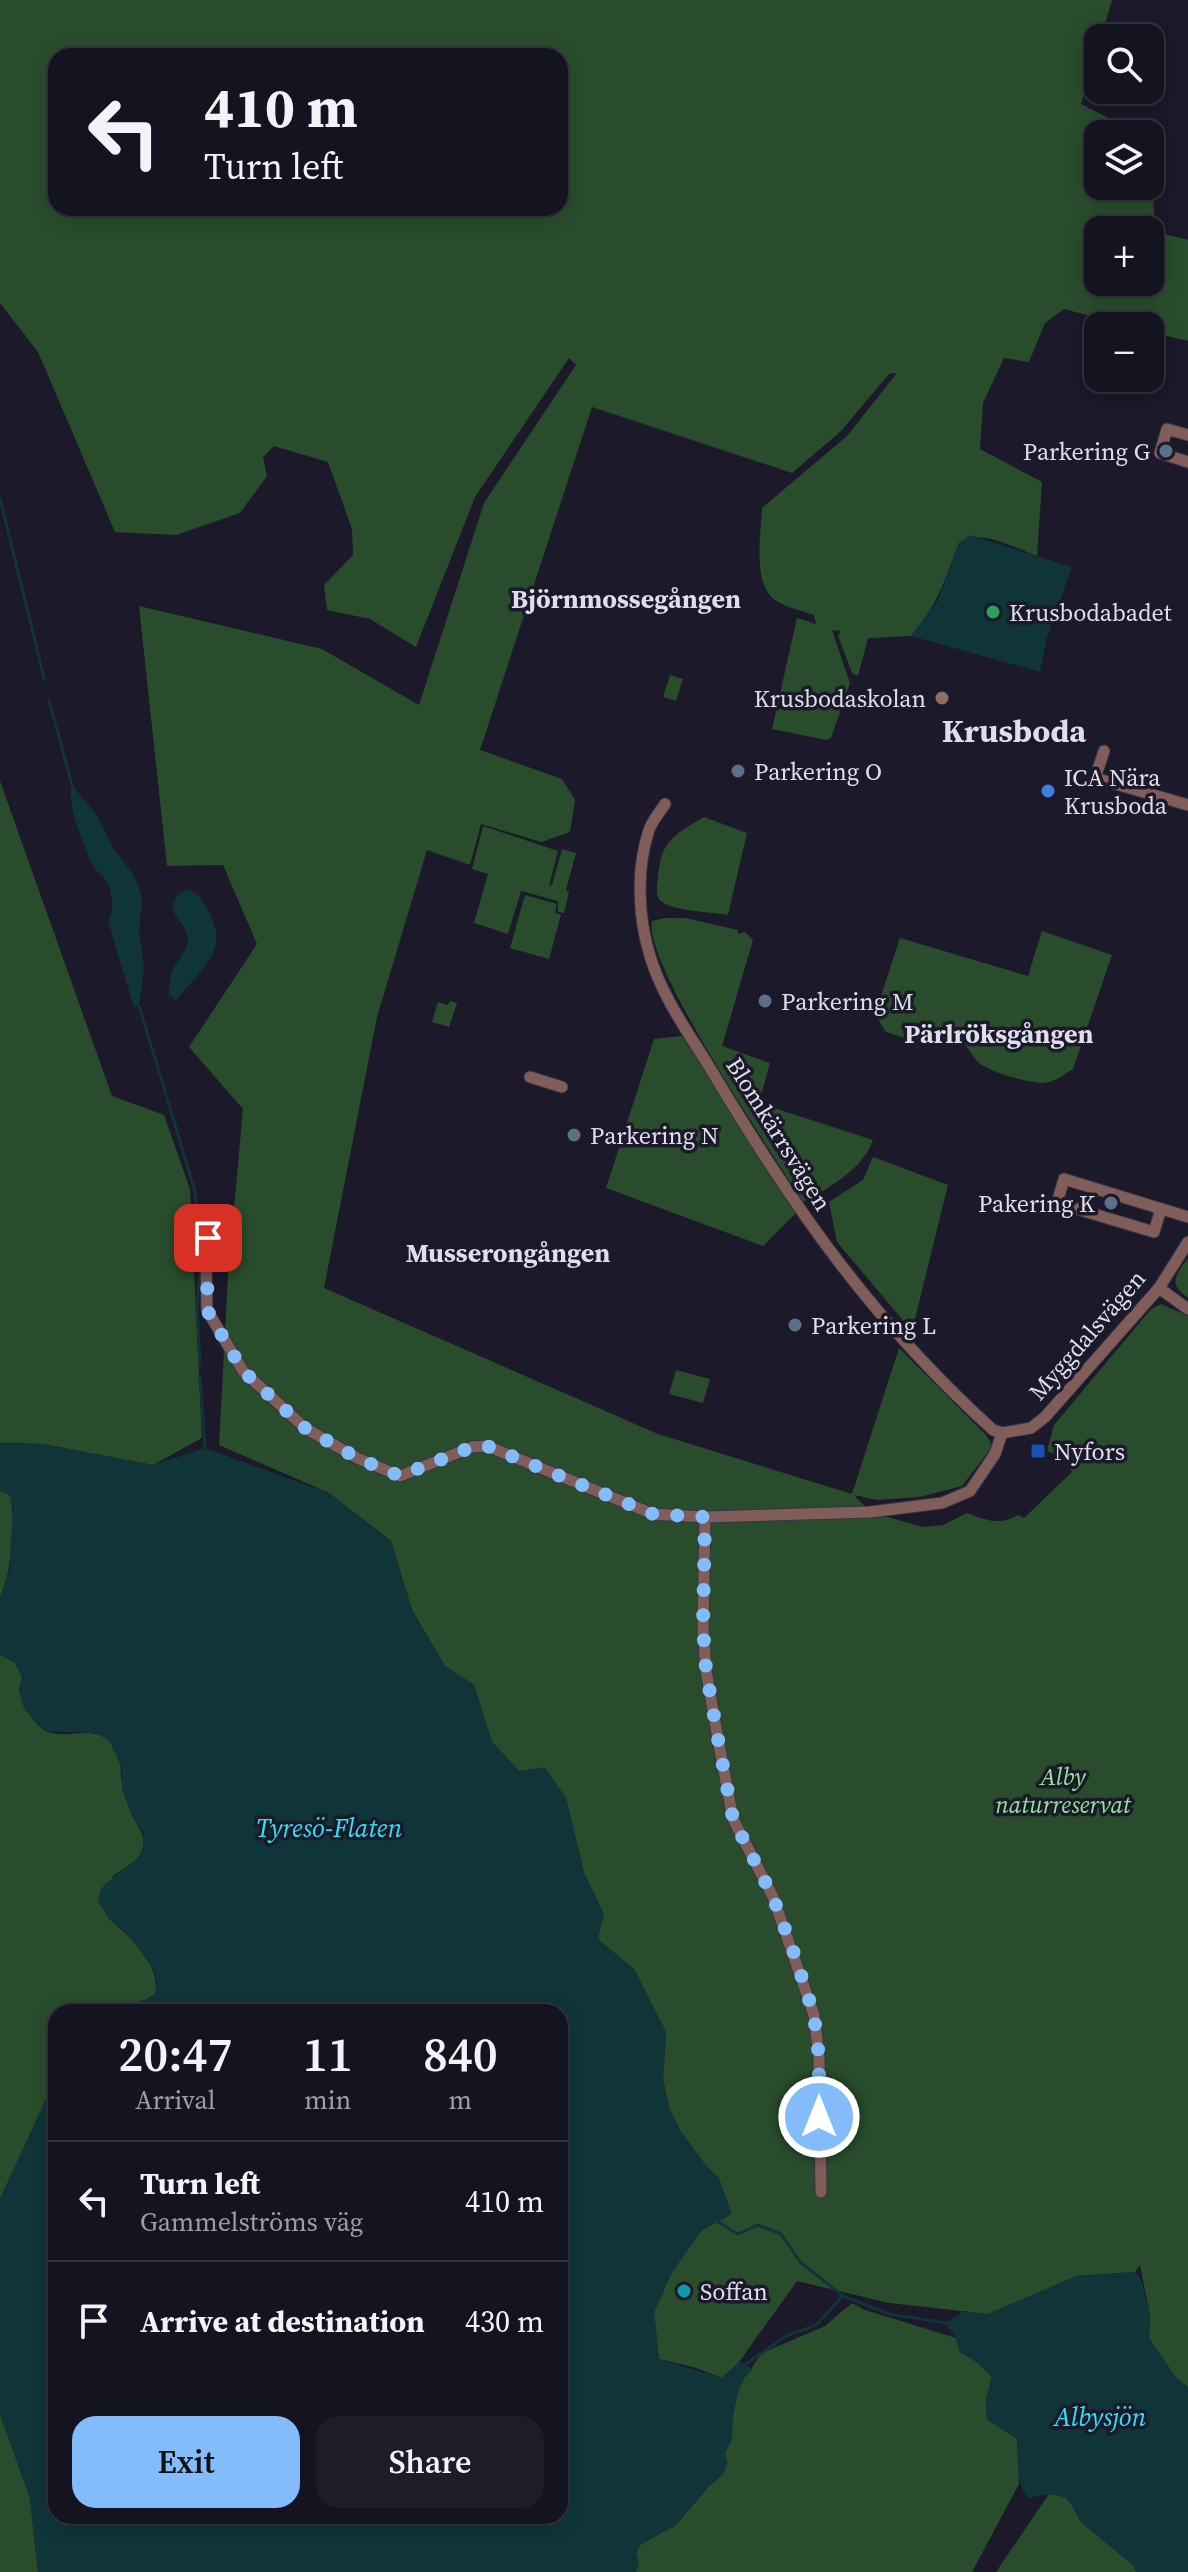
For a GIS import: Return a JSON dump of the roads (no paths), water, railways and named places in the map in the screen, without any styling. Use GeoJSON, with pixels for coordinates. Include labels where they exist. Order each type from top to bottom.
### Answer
{"type":"FeatureCollection","features":[{"type":"Feature","properties":{"kind":"street"},"geometry":{"type":"LineString","coordinates":[[1188,435],[1167,429],[1160,453],[1188,462]]}},
{"type":"Feature","properties":{"kind":"street"},"geometry":{"type":"LineString","coordinates":[[1104,751],[1095,778],[1187,801]]}},
{"type":"Feature","properties":{"kind":"street","name":"Blomkärrsvägen"},"geometry":{"type":"LineString","coordinates":[[665,804],[649,828],[640,888],[643,927],[657,977],[726,1095],[821,1241],[911,1351],[993,1430],[1002,1433]]}},
{"type":"Feature","properties":{"kind":"street"},"geometry":{"type":"LineString","coordinates":[[530,1077],[562,1087]]}},
{"type":"Feature","properties":{"kind":"street"},"geometry":{"type":"LineString","coordinates":[[1161,1209],[1154,1232],[1057,1203],[1064,1179],[1188,1217]]}},
{"type":"Feature","properties":{"kind":"street"},"geometry":{"type":"LineString","coordinates":[[210,1213],[206,1262],[207,1310],[243,1371],[305,1428],[357,1458],[400,1476],[472,1447],[487,1446],[653,1514],[705,1517],[870,1512],[928,1507],[970,1491],[995,1454],[1002,1433]]}},
{"type":"Feature","properties":{"kind":"street","name":"Myggdalsvägen"},"geometry":{"type":"LineString","coordinates":[[1002,1433],[1031,1428],[1045,1417],[1159,1288],[1188,1242]]}},
{"type":"Feature","properties":{"kind":"street"},"geometry":{"type":"LineString","coordinates":[[1159,1288],[1188,1309]]}},
{"type":"Feature","properties":{"kind":"street"},"geometry":{"type":"LineString","coordinates":[[705,1517],[703,1627],[713,1712],[733,1819],[773,1897],[814,2015],[819,2057],[821,2192]]}},
{"type":"Feature","properties":{"kind":"water","name":"Krusbodabadet"},"geometry":{"type":"Polygon","coordinates":[[[970,535],[1072,567],[1046,640],[1040,672],[911,636],[938,600],[959,543],[970,535]]]}},
{"type":"Feature","properties":{"kind":"water"},"geometry":{"type":"Polygon","coordinates":[[[72,785],[97,815],[113,848],[138,885],[142,899],[139,932],[144,968],[139,1006],[134,1007],[108,922],[112,906],[110,889],[92,864],[77,825],[71,803],[72,785]]]}},
{"type":"Feature","properties":{"kind":"water"},"geometry":{"type":"Polygon","coordinates":[[[187,889],[206,906],[216,938],[210,960],[176,1001],[169,995],[170,979],[188,939],[172,906],[178,894],[187,889]]]}},
{"type":"Feature","properties":{"kind":"water","name":"Tyresö-Flaten"},"geometry":{"type":"Polygon","coordinates":[[[0,1443],[43,1444],[153,1465],[205,1448],[329,1493],[391,1542],[412,1611],[445,1666],[474,1685],[492,1742],[519,1771],[545,1767],[566,1798],[584,1873],[604,1915],[598,1939],[634,1969],[666,2032],[663,2080],[669,2107],[679,2129],[706,2166],[719,2178],[732,2214],[701,2231],[672,2272],[654,2312],[659,2359],[722,2378],[739,2362],[753,2369],[738,2391],[724,2473],[676,2525],[641,2544],[636,2553],[639,2564],[636,2572],[38,2572],[30,2498],[0,2414],[0,2199],[48,2095],[48,2524],[568,2524],[568,2004],[128,2004],[144,2001],[155,1994],[157,1984],[154,1970],[128,1934],[109,1919],[98,1902],[105,1884],[139,1857],[144,1833],[132,1816],[122,1789],[122,1768],[109,1740],[95,1733],[46,1731],[24,1708],[20,1694],[22,1677],[15,1663],[0,1655],[0,1597],[9,1571],[13,1506],[10,1495],[0,1491],[0,1443]]]}},
{"type":"Feature","properties":{"kind":"water","name":"Albysjön"},"geometry":{"type":"Polygon","coordinates":[[[1135,2272],[1141,2279],[1150,2315],[1149,2338],[1176,2378],[1188,2387],[1188,2572],[1137,2572],[1133,2565],[1081,2522],[1065,2497],[1049,2494],[1029,2498],[1020,2479],[1017,2439],[987,2419],[986,2400],[992,2377],[960,2352],[956,2338],[946,2323],[964,2311],[988,2314],[1077,2276],[1135,2272]]]}},
{"type":"Feature","properties":{"kind":"waterway"},"geometry":{"type":"LineString","coordinates":[[0,498],[44,678]]}},
{"type":"Feature","properties":{"kind":"waterway"},"geometry":{"type":"LineString","coordinates":[[49,700],[72,785]]}},
{"type":"Feature","properties":{"kind":"waterway"},"geometry":{"type":"LineString","coordinates":[[139,1006],[166,1094]]}},
{"type":"Feature","properties":{"kind":"waterway"},"geometry":{"type":"LineString","coordinates":[[167,1098],[194,1188],[202,1236],[197,1307],[200,1365]]}},
{"type":"Feature","properties":{"kind":"waterway"},"geometry":{"type":"LineString","coordinates":[[200,1376],[205,1448]]}},
{"type":"Feature","properties":{"kind":"waterway"},"geometry":{"type":"LineString","coordinates":[[718,2222],[738,2234],[758,2225],[781,2234],[801,2263],[843,2296]]}},
{"type":"Feature","properties":{"kind":"waterway"},"geometry":{"type":"LineString","coordinates":[[746,2364],[786,2336],[816,2325],[843,2296],[889,2314],[946,2323]]}},
{"type":"Feature","properties":{"kind":"place","name":"Parkering G"},"geometry":{"type":"Point","coordinates":[1166,451]}},
{"type":"Feature","properties":{"kind":"place","name":"Krusbodabadet"},"geometry":{"type":"Point","coordinates":[993,612]}},
{"type":"Feature","properties":{"kind":"place","name":"Krusbodaskolan"},"geometry":{"type":"Point","coordinates":[942,698]}},
{"type":"Feature","properties":{"kind":"place","name":"Parkering O"},"geometry":{"type":"Point","coordinates":[738,771]}},
{"type":"Feature","properties":{"kind":"place","name":"ICA Nära Krusboda"},"geometry":{"type":"Point","coordinates":[1048,791]}},
{"type":"Feature","properties":{"kind":"place","name":"Parkering M"},"geometry":{"type":"Point","coordinates":[765,1001]}},
{"type":"Feature","properties":{"kind":"place","name":"Parkering N"},"geometry":{"type":"Point","coordinates":[574,1135]}},
{"type":"Feature","properties":{"kind":"place","name":"Pakering K"},"geometry":{"type":"Point","coordinates":[1111,1203]}},
{"type":"Feature","properties":{"kind":"place","name":"Parkering L"},"geometry":{"type":"Point","coordinates":[795,1325]}},
{"type":"Feature","properties":{"kind":"place","name":"Nyfors"},"geometry":{"type":"Point","coordinates":[1038,1451]}},
{"type":"Feature","properties":{"kind":"place","name":"Soffan"},"geometry":{"type":"Point","coordinates":[684,2291]}},
{"type":"Feature","properties":{"kind":"district","name":"Björnmossegången"},"geometry":{"type":"Point","coordinates":[626,599]}},
{"type":"Feature","properties":{"kind":"district","name":"Krusboda"},"geometry":{"type":"Point","coordinates":[1014,731]}},
{"type":"Feature","properties":{"kind":"district","name":"Pärlröksgången"},"geometry":{"type":"Point","coordinates":[999,1034]}},
{"type":"Feature","properties":{"kind":"district","name":"Musserongången"},"geometry":{"type":"Point","coordinates":[508,1253]}},
{"type":"Feature","properties":{"kind":"park label","name":"Alby naturreservat"},"geometry":{"type":"Point","coordinates":[1063,1790]}}]}
